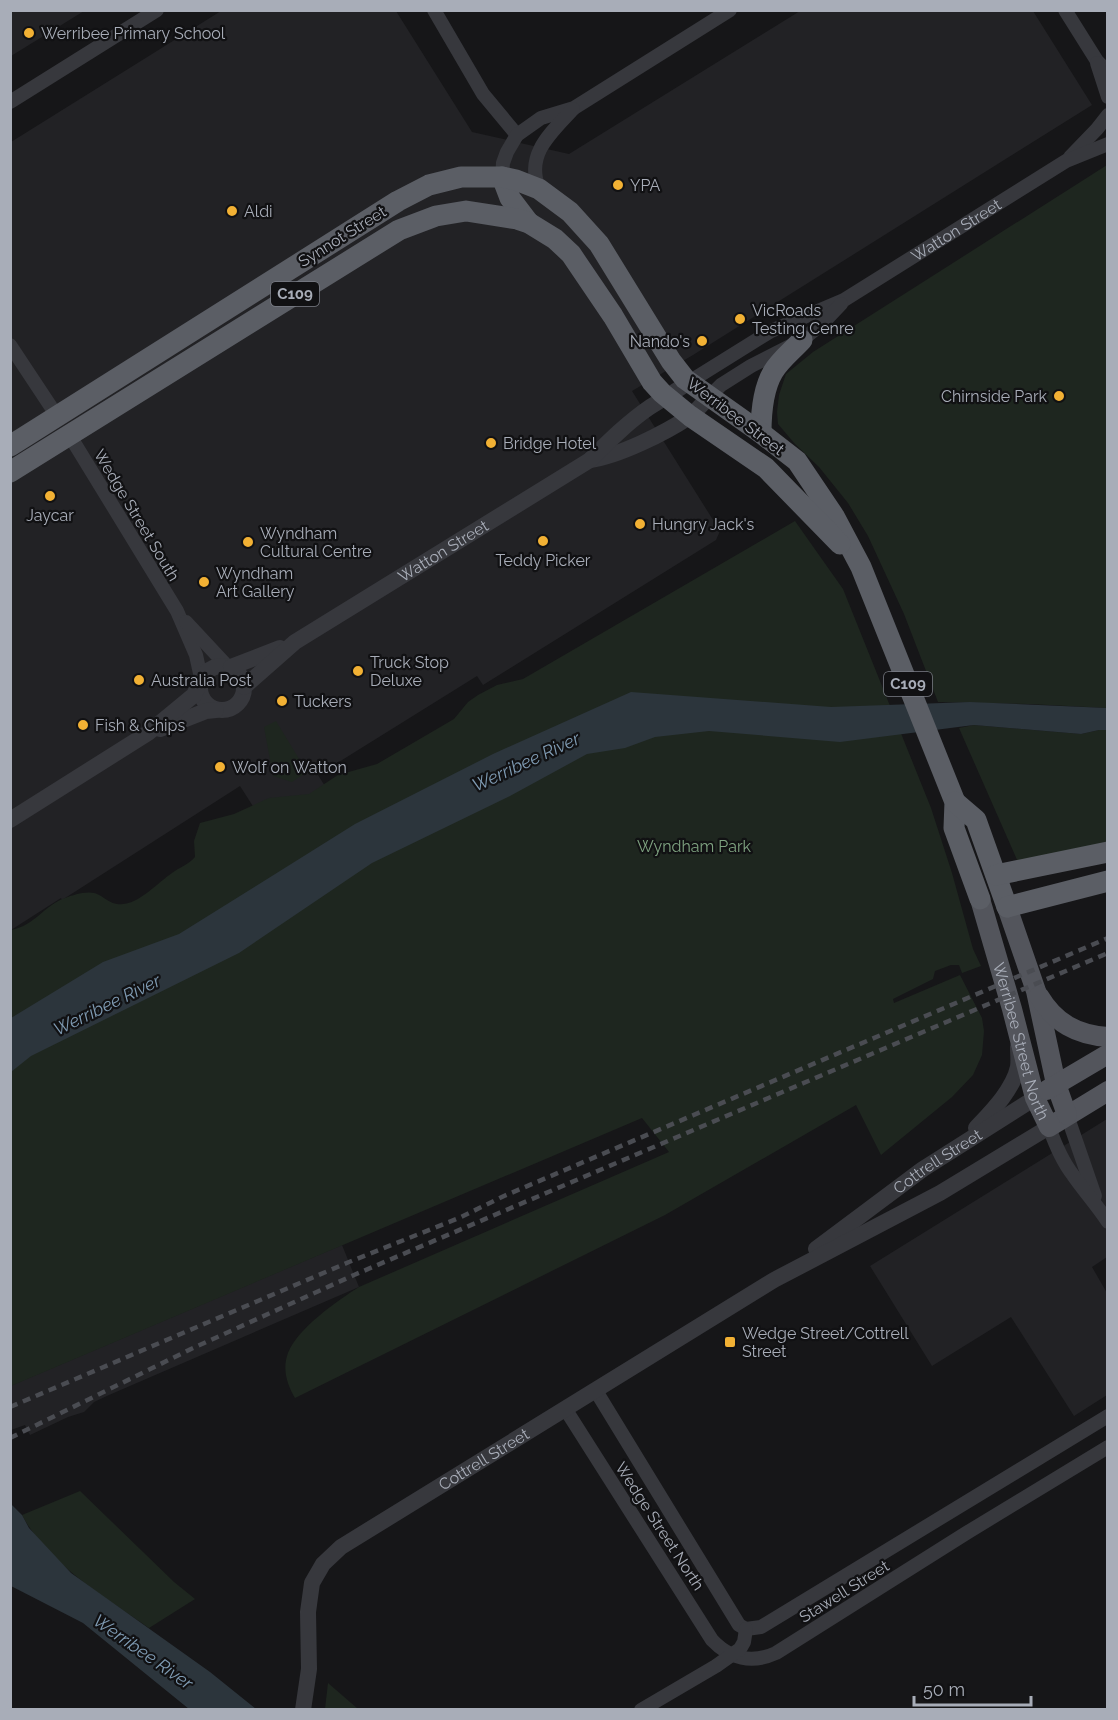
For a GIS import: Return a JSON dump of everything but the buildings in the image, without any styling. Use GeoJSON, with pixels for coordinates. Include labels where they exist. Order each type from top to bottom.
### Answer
{"type":"FeatureCollection","features":[{"type":"Feature","properties":{"kind":"highway","name":"Synnot Street"},"geometry":{"type":"LineString","coordinates":[[10,446],[398,201],[428,186],[461,177],[502,177]]}},
{"type":"Feature","properties":{"kind":"highway","name":"Werribee Street"},"geometry":{"type":"LineString","coordinates":[[502,177],[539,189],[570,212],[599,244],[671,361],[689,382],[797,461],[834,516],[861,567],[956,802],[976,820],[1007,907]]}},
{"type":"Feature","properties":{"kind":"highway"},"geometry":{"type":"LineString","coordinates":[[502,177],[510,198],[529,223]]}},
{"type":"Feature","properties":{"kind":"highway","name":"Synnot Street"},"geometry":{"type":"LineString","coordinates":[[10,472],[399,230],[436,216],[466,211],[499,215]]}},
{"type":"Feature","properties":{"kind":"highway","name":"Werribee Street"},"geometry":{"type":"LineString","coordinates":[[499,215],[529,223],[555,239],[571,254],[613,316],[652,382],[690,416],[766,468],[807,508],[861,567]]}},
{"type":"Feature","properties":{"kind":"highway"},"geometry":{"type":"LineString","coordinates":[[225,311],[241,328]]}},
{"type":"Feature","properties":{"kind":"highway"},"geometry":{"type":"LineString","coordinates":[[761,433],[765,395],[770,378],[774,370],[802,340]]}},
{"type":"Feature","properties":{"kind":"highway"},"geometry":{"type":"LineString","coordinates":[[57,416],[70,436]]}},
{"type":"Feature","properties":{"kind":"highway","name":"Werribee Street"},"geometry":{"type":"LineString","coordinates":[[956,802],[954,828],[980,899]]}},
{"type":"Feature","properties":{"kind":"highway"},"geometry":{"type":"LineString","coordinates":[[1107,852],[996,875],[980,899],[1007,907],[1107,881]]}},
{"type":"Feature","properties":{"kind":"main road","name":"Werribee Street North"},"geometry":{"type":"LineString","coordinates":[[980,899],[1035,1098],[1048,1127]]}},
{"type":"Feature","properties":{"kind":"main road","name":"Werribee Street North"},"geometry":{"type":"LineString","coordinates":[[1007,907],[1036,991],[1056,1084],[1067,1115]]}},
{"type":"Feature","properties":{"kind":"main road"},"geometry":{"type":"LineString","coordinates":[[1036,991],[1044,1005],[1066,1026],[1080,1033],[1107,1036]]}},
{"type":"Feature","properties":{"kind":"main road","name":"Cottrell Street"},"geometry":{"type":"LineString","coordinates":[[1035,1098],[1107,1054]]}},
{"type":"Feature","properties":{"kind":"main road","name":"Cottrell Street"},"geometry":{"type":"LineString","coordinates":[[1048,1127],[1107,1091]]}},
{"type":"Feature","properties":{"kind":"street"},"geometry":{"type":"LineString","coordinates":[[10,102],[157,10]]}},
{"type":"Feature","properties":{"kind":"street"},"geometry":{"type":"LineString","coordinates":[[434,10],[483,94],[517,135]]}},
{"type":"Feature","properties":{"kind":"street"},"geometry":{"type":"LineString","coordinates":[[539,189],[535,172],[537,153],[546,138],[574,108],[730,10]]}},
{"type":"Feature","properties":{"kind":"street"},"geometry":{"type":"LineString","coordinates":[[1065,10],[1097,61],[1107,72]]}},
{"type":"Feature","properties":{"kind":"street"},"geometry":{"type":"LineString","coordinates":[[1097,61],[1107,97]]}},
{"type":"Feature","properties":{"kind":"street"},"geometry":{"type":"LineString","coordinates":[[502,177],[503,163],[517,135],[541,118],[574,108]]}},
{"type":"Feature","properties":{"kind":"street","name":"Watton Street"},"geometry":{"type":"LineString","coordinates":[[1066,161],[1097,129],[1107,115]]}},
{"type":"Feature","properties":{"kind":"street","name":"Watton Street"},"geometry":{"type":"LineString","coordinates":[[244,687],[295,642],[590,460],[613,436],[689,382],[771,332],[844,300],[1066,161],[1107,144]]}},
{"type":"Feature","properties":{"kind":"street","name":"Watton Street"},"geometry":{"type":"LineString","coordinates":[[590,460],[620,453],[690,416],[722,386],[752,366],[802,340],[823,323],[844,300]]}},
{"type":"Feature","properties":{"kind":"street"},"geometry":{"type":"LineString","coordinates":[[10,345],[57,416]]}},
{"type":"Feature","properties":{"kind":"street","name":"Wedge Street South"},"geometry":{"type":"LineString","coordinates":[[70,436],[177,611],[196,655],[200,681]]}},
{"type":"Feature","properties":{"kind":"street","name":"Wedge Street South"},"geometry":{"type":"LineString","coordinates":[[177,611],[229,667]]}},
{"type":"Feature","properties":{"kind":"street","name":"Watton Street"},"geometry":{"type":"LineString","coordinates":[[229,667],[295,642]]}},
{"type":"Feature","properties":{"kind":"street"},"geometry":{"type":"LineString","coordinates":[[10,820],[148,733],[194,695],[205,673],[215,666],[229,667],[240,675],[244,693],[238,704],[228,710],[206,711],[167,728],[148,733]]}},
{"type":"Feature","properties":{"kind":"street"},"geometry":{"type":"LineString","coordinates":[[200,681],[201,697],[204,703],[216,710]]}},
{"type":"Feature","properties":{"kind":"street"},"geometry":{"type":"LineString","coordinates":[[961,1144],[987,1116],[1013,1079],[1018,1067],[1019,1037]]}},
{"type":"Feature","properties":{"kind":"street","name":"Cottrell Street"},"geometry":{"type":"LineString","coordinates":[[774,1280],[923,1169],[1035,1098]]}},
{"type":"Feature","properties":{"kind":"street","name":"Werribee Street North"},"geometry":{"type":"LineString","coordinates":[[1067,1115],[1098,1207]]}},
{"type":"Feature","properties":{"kind":"street","name":"Cottrell Street"},"geometry":{"type":"LineString","coordinates":[[303,1710],[309,1669],[308,1612],[312,1583],[323,1564],[341,1547],[774,1280],[939,1193],[1048,1127]]}},
{"type":"Feature","properties":{"kind":"street","name":"Werribee Street North"},"geometry":{"type":"LineString","coordinates":[[1048,1127],[1072,1174],[1107,1222]]}},
{"type":"Feature","properties":{"kind":"street","name":"Wedge Street North"},"geometry":{"type":"LineString","coordinates":[[596,1391],[739,1625],[746,1629]]}},
{"type":"Feature","properties":{"kind":"street","name":"Wedge Street North"},"geometry":{"type":"LineString","coordinates":[[566,1410],[712,1640],[731,1655]]}},
{"type":"Feature","properties":{"kind":"street","name":"Stawell Street"},"geometry":{"type":"LineString","coordinates":[[746,1629],[761,1628],[1107,1416]]}},
{"type":"Feature","properties":{"kind":"street","name":"Stawell Street"},"geometry":{"type":"LineString","coordinates":[[731,1655],[758,1660],[776,1653],[1107,1447]]}},
{"type":"Feature","properties":{"kind":"street"},"geometry":{"type":"LineString","coordinates":[[1042,1457],[1055,1478]]}},
{"type":"Feature","properties":{"kind":"street"},"geometry":{"type":"LineString","coordinates":[[956,1510],[968,1532]]}},
{"type":"Feature","properties":{"kind":"street"},"geometry":{"type":"LineString","coordinates":[[641,1710],[716,1666],[740,1649],[744,1642],[746,1629]]}},
{"type":"Feature","properties":{"kind":"shaded area","name":"Werribee Primary School"},"geometry":{"type":"Polygon","coordinates":[[[11,10],[84,10],[84,11],[11,56],[11,10]]]}},
{"type":"Feature","properties":{"kind":"shaded area"},"geometry":{"type":"Polygon","coordinates":[[[221,11],[396,11],[472,132],[569,154],[800,11],[1033,11],[1092,105],[632,391],[720,531],[716,540],[483,685],[477,676],[318,775],[328,791],[267,828],[240,786],[11,930],[11,142],[221,11]]]}},
{"type":"Feature","properties":{"kind":"shaded area"},"geometry":{"type":"Polygon","coordinates":[[[1107,1119],[1107,1257],[1092,1267],[1107,1293],[1107,1395],[1074,1416],[1011,1317],[932,1366],[870,1266],[1107,1119]]]}},
{"type":"Feature","properties":{"kind":"shaded area"},"geometry":{"type":"Polygon","coordinates":[[[342,1245],[359,1287],[109,1395],[94,1402],[84,1412],[30,1435],[25,1425],[11,1430],[10,1386],[342,1245]]]}},
{"type":"Feature","properties":{"kind":"green space"},"geometry":{"type":"Polygon","coordinates":[[[1107,165],[1107,708],[938,702],[904,614],[868,536],[848,503],[819,467],[778,424],[779,395],[786,374],[813,352],[1107,165]]]}},
{"type":"Feature","properties":{"kind":"green space","name":"Wyndham Park"},"geometry":{"type":"Polygon","coordinates":[[[795,521],[843,589],[931,808],[973,949],[981,966],[962,973],[959,965],[951,965],[935,971],[933,979],[893,999],[894,1003],[960,975],[982,1018],[984,1031],[982,1055],[973,1075],[952,1097],[881,1155],[856,1105],[665,1215],[295,1398],[286,1376],[285,1365],[293,1344],[309,1325],[359,1287],[669,1152],[642,1118],[11,1386],[11,930],[27,924],[57,901],[79,894],[97,894],[117,904],[132,902],[195,857],[194,841],[200,823],[234,814],[269,798],[309,794],[338,775],[377,764],[454,719],[468,702],[478,695],[497,685],[523,679],[795,521]]]}},
{"type":"Feature","properties":{"kind":"green space"},"geometry":{"type":"Polygon","coordinates":[[[276,721],[307,772],[292,782],[273,776],[264,727],[276,721]]]}},
{"type":"Feature","properties":{"kind":"green space"},"geometry":{"type":"Polygon","coordinates":[[[974,725],[1081,734],[1107,730],[1107,842],[1018,862],[959,728],[974,725]]]}},
{"type":"Feature","properties":{"kind":"green space"},"geometry":{"type":"Polygon","coordinates":[[[80,1491],[174,1582],[195,1599],[149,1628],[96,1592],[62,1564],[33,1533],[22,1515],[80,1491]]]}},
{"type":"Feature","properties":{"kind":"green space"},"geometry":{"type":"Polygon","coordinates":[[[328,1683],[358,1709],[325,1709],[328,1683]]]}},
{"type":"Feature","properties":{"kind":"water","name":"Werribee River"},"geometry":{"type":"Polygon","coordinates":[[[631,692],[831,707],[970,702],[1107,708],[1107,730],[1081,734],[974,725],[840,742],[709,731],[655,737],[625,748],[587,754],[510,796],[372,863],[239,953],[31,1056],[11,1072],[11,1018],[103,962],[179,934],[355,824],[493,754],[631,692]]]}},
{"type":"Feature","properties":{"kind":"water","name":"Werribee River"},"geometry":{"type":"Polygon","coordinates":[[[10,1503],[22,1515],[29,1528],[71,1573],[210,1672],[256,1709],[189,1709],[83,1623],[11,1586],[10,1503]]]}},
{"type":"Feature","properties":{"kind":"railway"},"geometry":{"type":"LineString","coordinates":[[10,1407],[349,1262],[459,1218],[504,1196],[1108,938]]}},
{"type":"Feature","properties":{"kind":"railway"},"geometry":{"type":"LineString","coordinates":[[10,1438],[191,1349],[354,1275],[1108,953]]}},
{"type":"Feature","properties":{"kind":"place","name":"Werribee Primary School"},"geometry":{"type":"Point","coordinates":[29,33]}},
{"type":"Feature","properties":{"kind":"place","name":"YPA"},"geometry":{"type":"Point","coordinates":[618,185]}},
{"type":"Feature","properties":{"kind":"place","name":"Aldi"},"geometry":{"type":"Point","coordinates":[232,211]}},
{"type":"Feature","properties":{"kind":"place","name":"VicRoads Testing Cenre"},"geometry":{"type":"Point","coordinates":[740,319]}},
{"type":"Feature","properties":{"kind":"place","name":"Nando's"},"geometry":{"type":"Point","coordinates":[702,341]}},
{"type":"Feature","properties":{"kind":"place","name":"Chirnside Park"},"geometry":{"type":"Point","coordinates":[1059,396]}},
{"type":"Feature","properties":{"kind":"place","name":"Bridge Hotel"},"geometry":{"type":"Point","coordinates":[491,443]}},
{"type":"Feature","properties":{"kind":"place","name":"Jaycar"},"geometry":{"type":"Point","coordinates":[50,496]}},
{"type":"Feature","properties":{"kind":"place","name":"Hungry Jack's"},"geometry":{"type":"Point","coordinates":[640,524]}},
{"type":"Feature","properties":{"kind":"place","name":"Teddy Picker"},"geometry":{"type":"Point","coordinates":[543,541]}},
{"type":"Feature","properties":{"kind":"place","name":"Wyndham Cultural Centre"},"geometry":{"type":"Point","coordinates":[248,542]}},
{"type":"Feature","properties":{"kind":"place","name":"Wyndham Art Gallery"},"geometry":{"type":"Point","coordinates":[204,582]}},
{"type":"Feature","properties":{"kind":"place","name":"Truck Stop Deluxe"},"geometry":{"type":"Point","coordinates":[358,671]}},
{"type":"Feature","properties":{"kind":"place","name":"Australia Post"},"geometry":{"type":"Point","coordinates":[139,680]}},
{"type":"Feature","properties":{"kind":"place","name":"Tuckers"},"geometry":{"type":"Point","coordinates":[282,701]}},
{"type":"Feature","properties":{"kind":"place","name":"Fish & Chips"},"geometry":{"type":"Point","coordinates":[83,725]}},
{"type":"Feature","properties":{"kind":"place","name":"Wolf on Watton"},"geometry":{"type":"Point","coordinates":[220,767]}},
{"type":"Feature","properties":{"kind":"place","name":"Wedge Street/Cottrell Street"},"geometry":{"type":"Point","coordinates":[730,1342]}}]}
